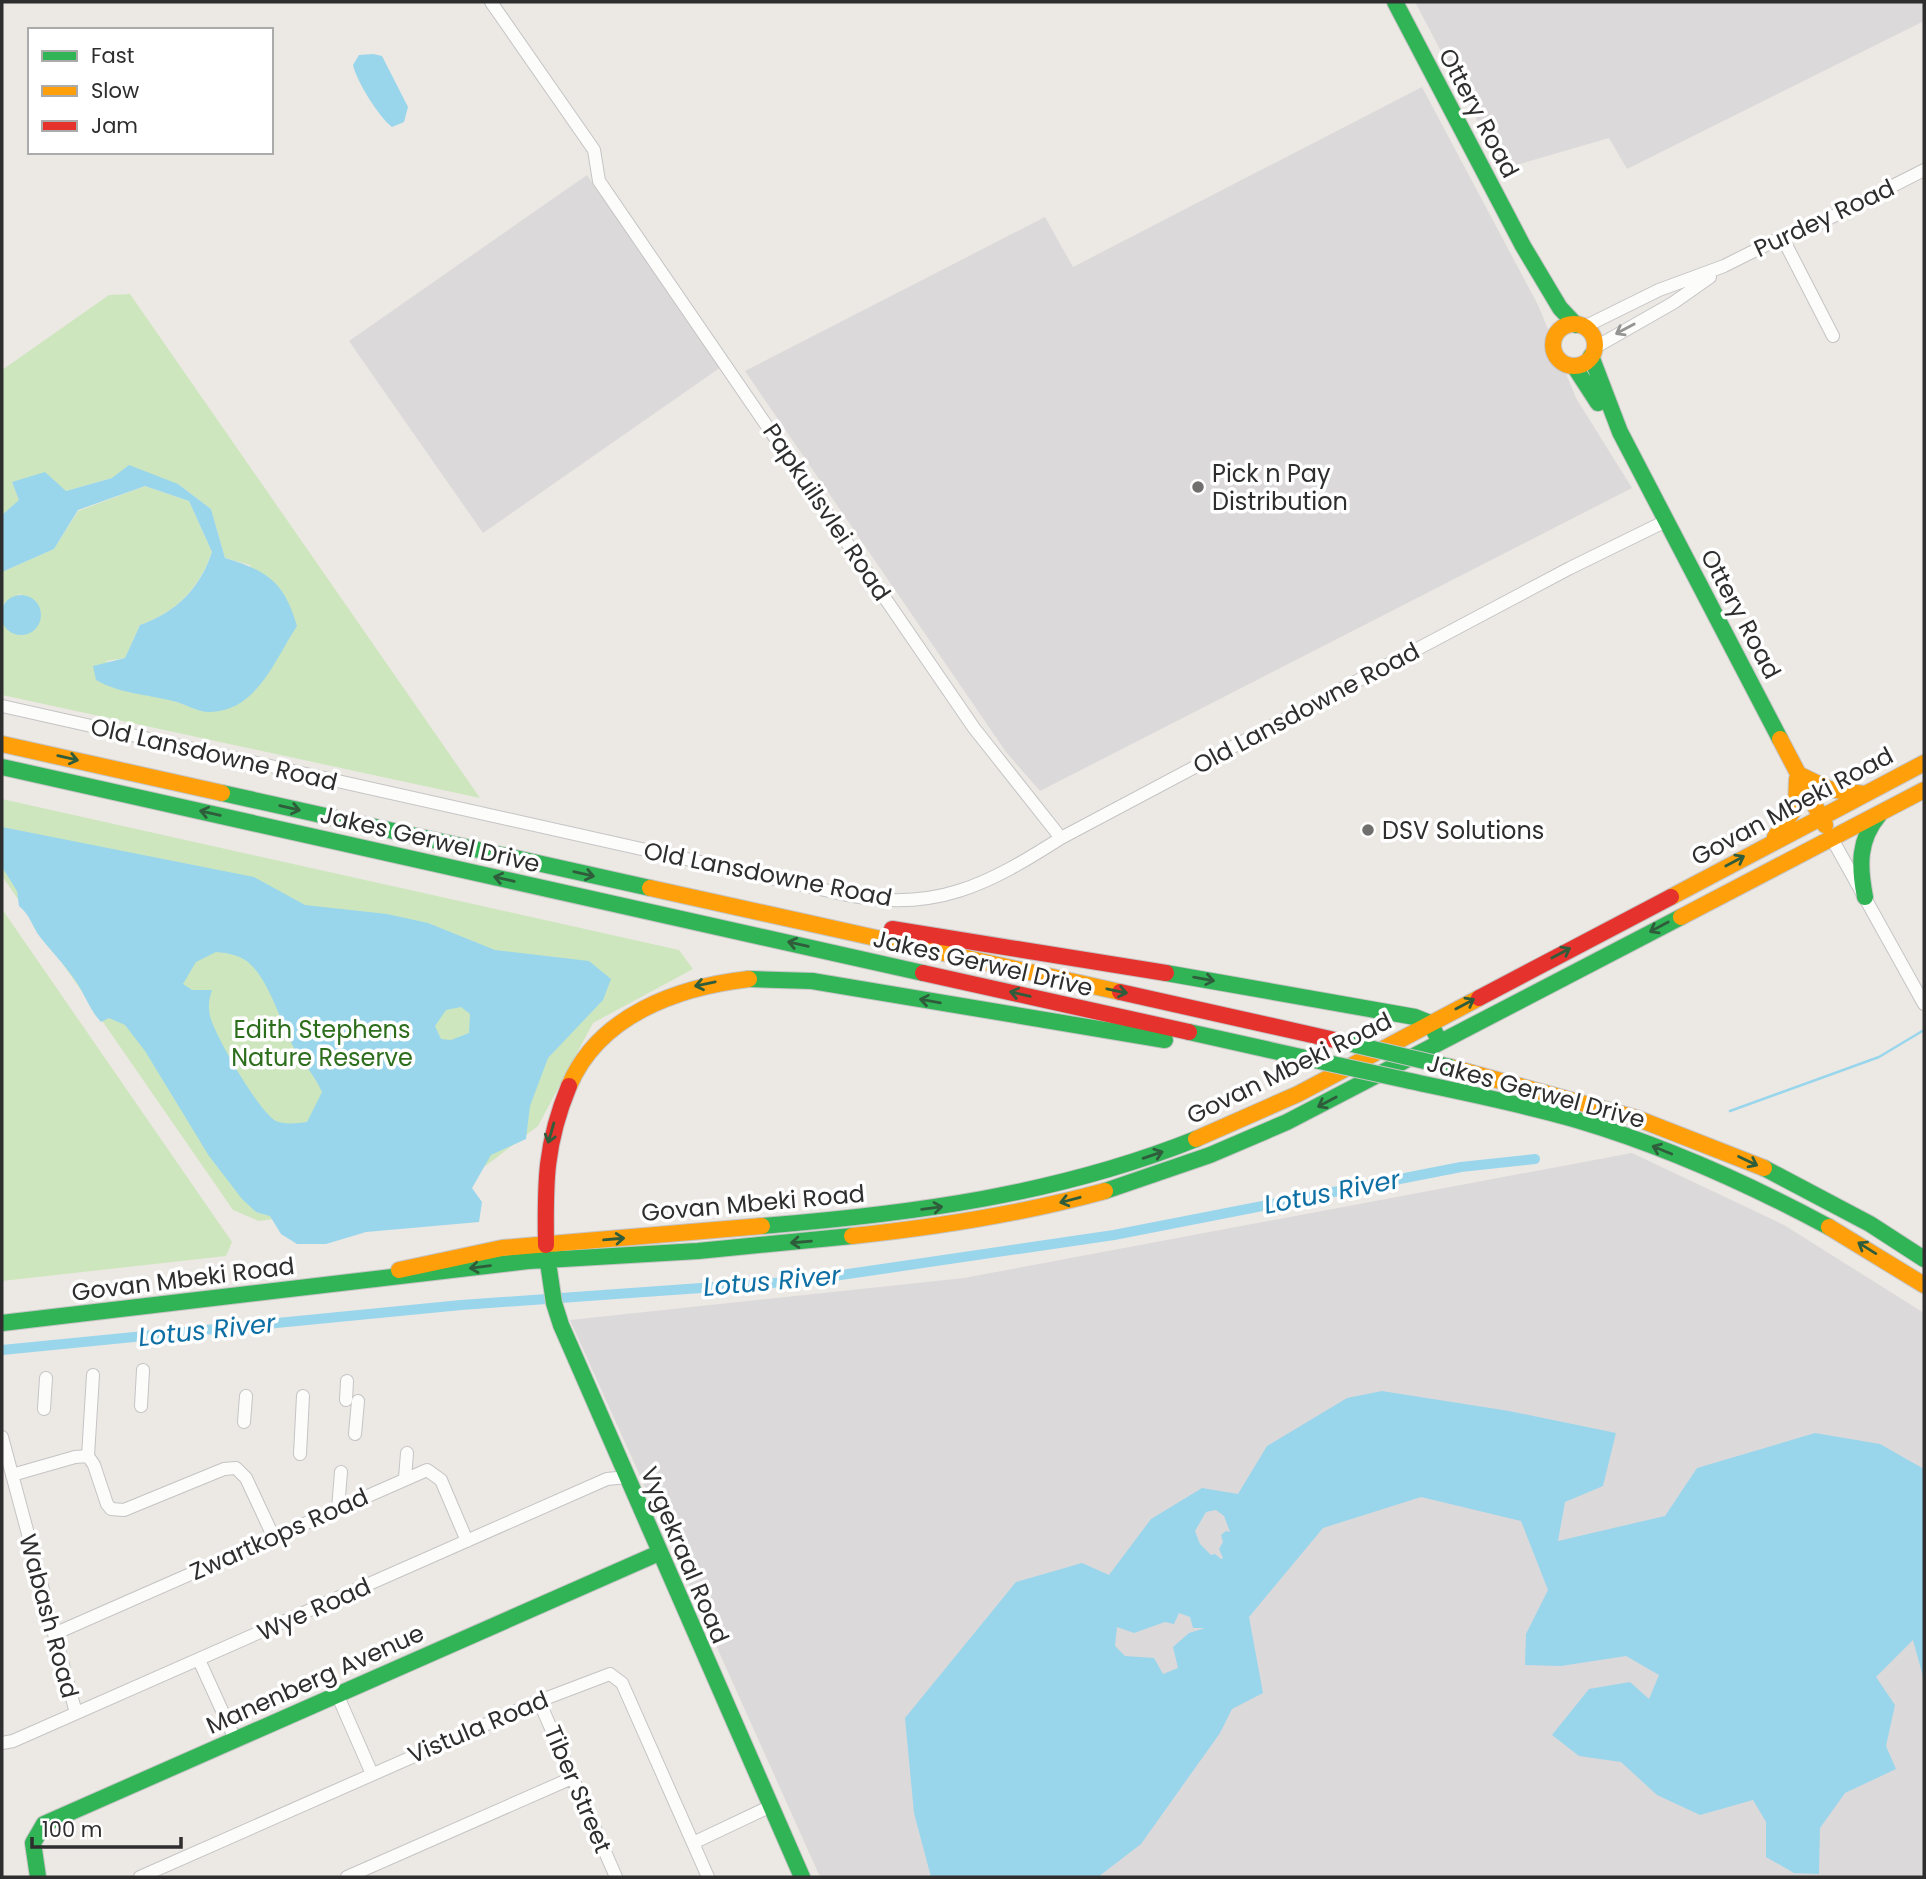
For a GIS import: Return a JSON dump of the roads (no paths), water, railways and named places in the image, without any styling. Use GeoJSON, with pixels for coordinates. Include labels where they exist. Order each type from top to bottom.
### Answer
{"type":"FeatureCollection","features":[{"type":"Feature","properties":{"kind":"main road","name":"Ottery Road"},"geometry":{"type":"LineString","coordinates":[[1395,2],[1523,246],[1560,308],[1580,326]]}},
{"type":"Feature","properties":{"kind":"main road","name":"Ottery Road"},"geometry":{"type":"LineString","coordinates":[[1523,246],[1527,264],[1552,316],[1555,337]]}},
{"type":"Feature","properties":{"kind":"main road"},"geometry":{"type":"LineString","coordinates":[[1580,326],[1590,332],[1593,352],[1574,366],[1556,356],[1555,337],[1563,327],[1580,326]]}},
{"type":"Feature","properties":{"kind":"main road","name":"Ottery Road"},"geometry":{"type":"LineString","coordinates":[[1593,352],[1598,381],[1617,418],[1620,432],[1831,837]]}},
{"type":"Feature","properties":{"kind":"main road","name":"Ottery Road"},"geometry":{"type":"LineString","coordinates":[[1574,366],[1609,422],[1620,432]]}},
{"type":"Feature","properties":{"kind":"main road","name":"Jakes Gerwel Drive"},"geometry":{"type":"LineString","coordinates":[[2,744],[1339,1041],[1590,1101],[1724,1150],[1851,1214],[1924,1259]]}},
{"type":"Feature","properties":{"kind":"main road","name":"Govan Mbeki Road"},"geometry":{"type":"LineString","coordinates":[[2,1323],[370,1280],[428,1260],[547,1252],[940,1207],[1057,1184],[1158,1154],[1255,1115],[1924,763]]}},
{"type":"Feature","properties":{"kind":"main road","name":"Jakes Gerwel Drive"},"geometry":{"type":"LineString","coordinates":[[2,767],[1295,1055],[1578,1121],[1644,1142],[1712,1170],[1842,1233],[1924,1286]]}},
{"type":"Feature","properties":{"kind":"main road"},"geometry":{"type":"LineString","coordinates":[[1772,842],[1796,807],[1797,771],[1829,789],[1864,794]]}},
{"type":"Feature","properties":{"kind":"main road","name":"Govan Mbeki Road"},"geometry":{"type":"LineString","coordinates":[[547,1252],[698,1251],[958,1224],[1053,1205],[1165,1172],[1261,1134],[1924,790]]}},
{"type":"Feature","properties":{"kind":"main road"},"geometry":{"type":"LineString","coordinates":[[1865,897],[1859,867],[1861,846],[1869,828],[1886,809]]}},
{"type":"Feature","properties":{"kind":"main road"},"geometry":{"type":"LineString","coordinates":[[713,902],[1089,959],[1302,996],[1430,1023],[1440,1042]]}},
{"type":"Feature","properties":{"kind":"main road","name":"Vygekraal Road"},"geometry":{"type":"LineString","coordinates":[[802,1877],[659,1553],[553,1298],[541,1191],[546,1148],[561,1098],[586,1056],[619,1023],[664,997],[686,989],[747,978],[812,981],[1222,1049],[1295,1055]]}},
{"type":"Feature","properties":{"kind":"main road","name":"Manenberg Avenue"},"geometry":{"type":"LineString","coordinates":[[38,1877],[31,1848],[34,1835],[44,1824],[659,1553]]}},
{"type":"Feature","properties":{"kind":"street","name":"Papkuilsvlei Road"},"geometry":{"type":"LineString","coordinates":[[491,2],[594,150],[599,181],[974,728],[1061,838]]}},
{"type":"Feature","properties":{"kind":"street","name":"Purdey Road"},"geometry":{"type":"LineString","coordinates":[[1580,326],[1830,218],[1924,170]]}},
{"type":"Feature","properties":{"kind":"street"},"geometry":{"type":"LineString","coordinates":[[1782,237],[1833,336]]}},
{"type":"Feature","properties":{"kind":"street","name":"Purdey Road"},"geometry":{"type":"LineString","coordinates":[[1593,352],[1673,303],[1724,266]]}},
{"type":"Feature","properties":{"kind":"street","name":"Old Lansdowne Road"},"geometry":{"type":"LineString","coordinates":[[2,706],[871,900],[916,900],[960,892],[994,879],[1061,838],[1558,574],[1666,521]]}},
{"type":"Feature","properties":{"kind":"street"},"geometry":{"type":"LineString","coordinates":[[1831,837],[1924,1004]]}},
{"type":"Feature","properties":{"kind":"street"},"geometry":{"type":"LineString","coordinates":[[141,1406],[143,1370]]}},
{"type":"Feature","properties":{"kind":"street"},"geometry":{"type":"LineString","coordinates":[[93,1374],[88,1456],[94,1465],[103,1498],[117,1511],[130,1509],[224,1469],[236,1468],[246,1478],[274,1538]]}},
{"type":"Feature","properties":{"kind":"street"},"geometry":{"type":"LineString","coordinates":[[44,1409],[46,1378]]}},
{"type":"Feature","properties":{"kind":"street"},"geometry":{"type":"LineString","coordinates":[[346,1381],[352,1401],[355,1434]]}},
{"type":"Feature","properties":{"kind":"street"},"geometry":{"type":"LineString","coordinates":[[244,1422],[246,1396]]}},
{"type":"Feature","properties":{"kind":"street"},"geometry":{"type":"LineString","coordinates":[[300,1454],[303,1396]]}},
{"type":"Feature","properties":{"kind":"street","name":"Wabash Road"},"geometry":{"type":"LineString","coordinates":[[2,1437],[76,1713]]}},
{"type":"Feature","properties":{"kind":"street"},"geometry":{"type":"LineString","coordinates":[[405,1478],[407,1453]]}},
{"type":"Feature","properties":{"kind":"street"},"geometry":{"type":"LineString","coordinates":[[12,1475],[88,1456]]}},
{"type":"Feature","properties":{"kind":"street","name":"Zwartkops Road"},"geometry":{"type":"LineString","coordinates":[[54,1633],[427,1470],[439,1476],[467,1541]]}},
{"type":"Feature","properties":{"kind":"street"},"geometry":{"type":"LineString","coordinates":[[338,1509],[341,1472]]}},
{"type":"Feature","properties":{"kind":"street","name":"Wye Road"},"geometry":{"type":"LineString","coordinates":[[2,1743],[13,1741],[199,1660],[607,1479],[627,1477]]}},
{"type":"Feature","properties":{"kind":"street"},"geometry":{"type":"LineString","coordinates":[[199,1660],[235,1740]]}},
{"type":"Feature","properties":{"kind":"street","name":"Vistula Road"},"geometry":{"type":"LineString","coordinates":[[139,1877],[605,1674],[616,1676],[622,1683],[708,1877]]}},
{"type":"Feature","properties":{"kind":"street"},"geometry":{"type":"LineString","coordinates":[[337,1694],[372,1774]]}},
{"type":"Feature","properties":{"kind":"street","name":"Tiber Street"},"geometry":{"type":"LineString","coordinates":[[539,1701],[616,1877]]}},
{"type":"Feature","properties":{"kind":"street"},"geometry":{"type":"LineString","coordinates":[[346,1877],[572,1778]]}},
{"type":"Feature","properties":{"kind":"street"},"geometry":{"type":"LineString","coordinates":[[693,1843],[771,1807]]}},
{"type":"Feature","properties":{"kind":"water"},"geometry":{"type":"Polygon","coordinates":[[[359,55],[382,56],[408,107],[404,122],[392,127],[369,99],[353,65],[359,55]]]}},
{"type":"Feature","properties":{"kind":"water"},"geometry":{"type":"Polygon","coordinates":[[[129,465],[178,484],[211,509],[225,558],[253,568],[272,580],[292,611],[297,626],[272,668],[252,693],[226,710],[205,712],[173,701],[115,688],[96,680],[93,666],[125,658],[140,625],[176,606],[201,577],[212,552],[189,501],[145,486],[78,510],[54,549],[2,572],[2,515],[19,500],[12,482],[45,472],[66,491],[112,478],[129,465]]]}},
{"type":"Feature","properties":{"kind":"water"},"geometry":{"type":"Polygon","coordinates":[[[21,595],[35,601],[41,615],[35,629],[21,635],[7,629],[1,615],[7,601],[21,595]]]}},
{"type":"Feature","properties":{"kind":"water","name":"Edith Stephens Nature Reserve"},"geometry":{"type":"Polygon","coordinates":[[[2,827],[254,877],[305,905],[387,914],[428,923],[495,950],[589,961],[611,979],[603,1000],[548,1058],[530,1106],[526,1139],[491,1155],[472,1188],[482,1202],[479,1222],[366,1232],[326,1244],[297,1244],[281,1234],[270,1216],[256,1212],[242,1199],[209,1156],[145,1051],[125,1025],[109,1018],[101,1022],[97,1017],[75,980],[19,906],[17,891],[2,867],[2,827]],[[216,952],[196,962],[183,984],[192,990],[212,990],[210,1016],[220,1040],[238,1073],[268,1115],[283,1123],[307,1122],[322,1092],[294,1049],[269,991],[257,972],[243,959],[216,952]],[[461,1007],[446,1010],[435,1026],[441,1039],[451,1040],[469,1033],[470,1014],[461,1007]]]}},
{"type":"Feature","properties":{"kind":"water"},"geometry":{"type":"Polygon","coordinates":[[[1382,1391],[1509,1411],[1616,1433],[1603,1486],[1565,1502],[1558,1541],[1665,1516],[1697,1468],[1815,1433],[1880,1444],[1924,1469],[1924,1680],[1913,1640],[1876,1677],[1895,1705],[1886,1746],[1896,1769],[1845,1793],[1820,1828],[1819,1874],[1794,1873],[1766,1857],[1766,1822],[1753,1800],[1700,1815],[1657,1795],[1621,1762],[1579,1756],[1552,1735],[1589,1689],[1630,1682],[1649,1699],[1659,1675],[1626,1656],[1561,1666],[1525,1665],[1526,1634],[1548,1590],[1521,1521],[1421,1497],[1323,1528],[1249,1617],[1263,1693],[1232,1709],[1220,1733],[1141,1844],[1098,1877],[931,1877],[914,1813],[905,1718],[1016,1582],[1082,1563],[1109,1575],[1151,1519],[1202,1488],[1238,1494],[1267,1446],[1347,1398],[1382,1391]],[[1216,1510],[1206,1512],[1195,1531],[1200,1544],[1211,1555],[1215,1554],[1221,1559],[1221,1535],[1226,1531],[1230,1532],[1224,1516],[1216,1510]],[[1179,1613],[1174,1624],[1165,1622],[1134,1633],[1117,1627],[1115,1646],[1125,1656],[1154,1658],[1163,1674],[1178,1668],[1173,1647],[1189,1633],[1205,1628],[1193,1628],[1190,1617],[1179,1613]]]}},
{"type":"Feature","properties":{"kind":"waterway"},"geometry":{"type":"LineString","coordinates":[[1730,1111],[1879,1057],[1924,1030]]}},
{"type":"Feature","properties":{"kind":"waterway","name":"Lotus River"},"geometry":{"type":"LineString","coordinates":[[2,1350],[461,1305],[800,1281],[1114,1235],[1461,1167],[1535,1159]]}},
{"type":"Feature","properties":{"kind":"place","name":"Pick n Pay Distribution"},"geometry":{"type":"Point","coordinates":[1198,487]}},
{"type":"Feature","properties":{"kind":"place","name":"DSV Solutions"},"geometry":{"type":"Point","coordinates":[1368,830]}}]}
